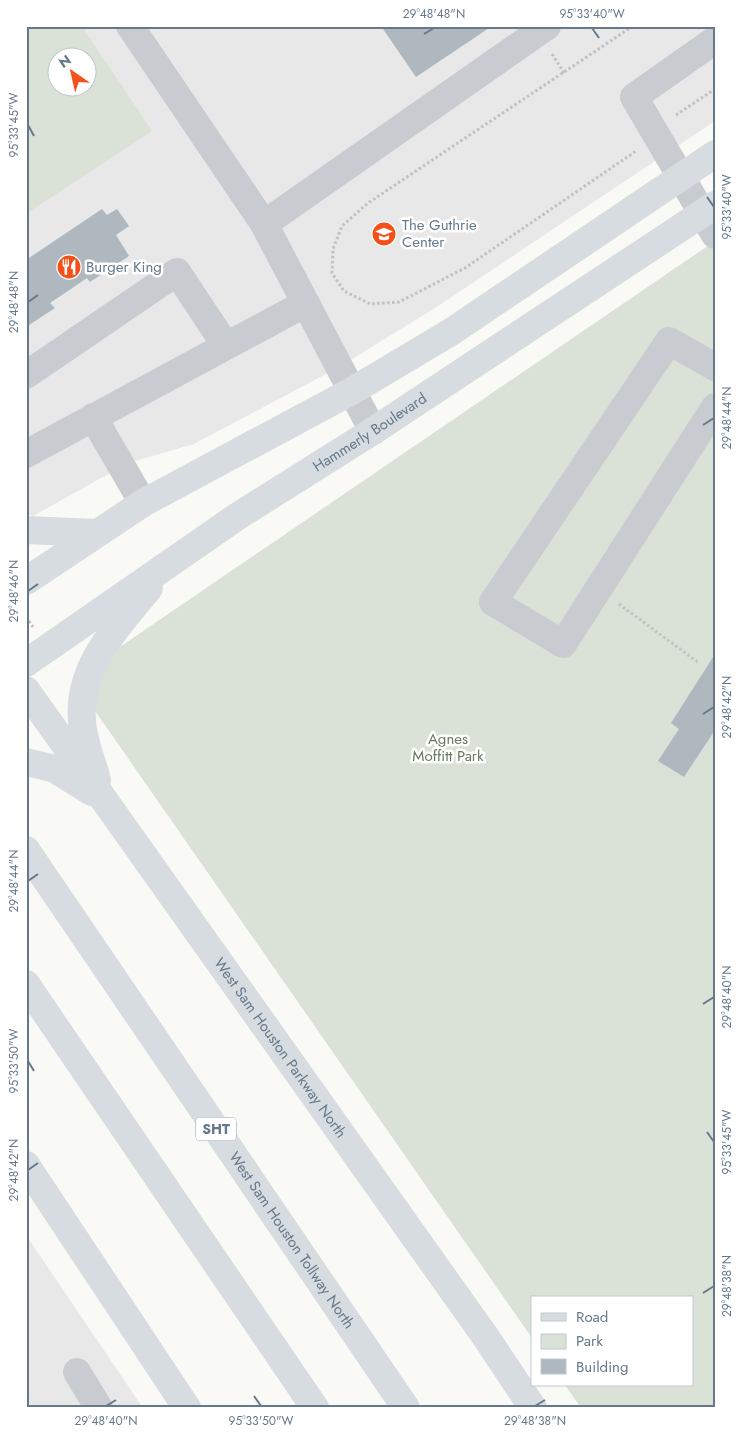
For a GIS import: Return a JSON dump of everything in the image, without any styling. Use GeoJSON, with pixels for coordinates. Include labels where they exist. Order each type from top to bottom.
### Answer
{"type":"FeatureCollection","features":[{"type":"Feature","properties":{"kind":"main road"},"geometry":{"type":"LineString","coordinates":[[26,582],[143,503],[352,391],[452,332],[715,154]]}},
{"type":"Feature","properties":{"kind":"main road","name":"Hammerly Boulevard"},"geometry":{"type":"LineString","coordinates":[[26,663],[238,516],[710,218]]}},
{"type":"Feature","properties":{"kind":"main road"},"geometry":{"type":"LineString","coordinates":[[26,530],[97,533]]}},
{"type":"Feature","properties":{"kind":"main road"},"geometry":{"type":"LineString","coordinates":[[102,798],[82,721],[85,681],[96,656],[167,565]]}},
{"type":"Feature","properties":{"kind":"main road","name":"West Sam Houston Parkway North"},"geometry":{"type":"LineString","coordinates":[[26,690],[485,1336],[533,1408]]}},
{"type":"Feature","properties":{"kind":"main road"},"geometry":{"type":"LineString","coordinates":[[26,762],[55,769],[102,798]]}},
{"type":"Feature","properties":{"kind":"main road","name":"West Sam Houston Tollway North"},"geometry":{"type":"LineString","coordinates":[[26,850],[406,1408]]}},
{"type":"Feature","properties":{"kind":"main road"},"geometry":{"type":"LineString","coordinates":[[26,984],[315,1408]]}},
{"type":"Feature","properties":{"kind":"main road"},"geometry":{"type":"LineString","coordinates":[[26,1165],[187,1408]]}},
{"type":"Feature","properties":{"kind":"lane"},"geometry":{"type":"LineString","coordinates":[[130,26],[264,224],[373,431]]}},
{"type":"Feature","properties":{"kind":"lane"},"geometry":{"type":"LineString","coordinates":[[264,224],[548,26]]}},
{"type":"Feature","properties":{"kind":"lane"},"geometry":{"type":"LineString","coordinates":[[710,218],[682,177],[634,97],[715,40]]}},
{"type":"Feature","properties":{"kind":"lane"},"geometry":{"type":"LineString","coordinates":[[26,375],[177,272],[226,346]]}},
{"type":"Feature","properties":{"kind":"lane"},"geometry":{"type":"LineString","coordinates":[[26,454],[306,303]]}},
{"type":"Feature","properties":{"kind":"lane"},"geometry":{"type":"LineString","coordinates":[[715,367],[669,341],[493,602],[563,644],[715,407]]}},
{"type":"Feature","properties":{"kind":"lane"},"geometry":{"type":"LineString","coordinates":[[93,417],[143,503]]}},
{"type":"Feature","properties":{"kind":"lane"},"geometry":{"type":"LineString","coordinates":[[76,1372],[99,1408]]}},
{"type":"Feature","properties":{"kind":"path"},"geometry":{"type":"LineString","coordinates":[[634,26],[368,203],[342,226],[333,250],[332,273],[344,291],[370,304],[399,302],[465,268],[634,153],[667,122],[715,89]]}},
{"type":"Feature","properties":{"kind":"path"},"geometry":{"type":"LineString","coordinates":[[599,588],[699,663]]}},
{"type":"Feature","properties":{"kind":"path"},"geometry":{"type":"LineString","coordinates":[[26,617],[33,627]]}},
{"type":"Feature","properties":{"kind":"shaded area","name":"The Guthrie Center"},"geometry":{"type":"Polygon","coordinates":[[[82,26],[715,26],[715,121],[435,308],[339,367],[194,444],[128,463],[33,516],[26,514],[26,214],[151,131],[82,26]]]}},
{"type":"Feature","properties":{"kind":"shaded area"},"geometry":{"type":"Polygon","coordinates":[[[26,1235],[143,1408],[26,1408],[26,1235]]]}},
{"type":"Feature","properties":{"kind":"green space"},"geometry":{"type":"Polygon","coordinates":[[[26,26],[82,26],[97,48],[48,48],[48,98],[98,98],[98,50],[152,131],[26,214],[26,26]]]}},
{"type":"Feature","properties":{"kind":"green space","name":"Agnes Moffitt Park"},"geometry":{"type":"Polygon","coordinates":[[[715,241],[715,1408],[581,1408],[566,1386],[694,1386],[694,1296],[531,1296],[531,1337],[93,708],[94,681],[111,653],[715,241]]]}},
{"type":"Feature","properties":{"kind":"building"},"geometry":{"type":"Polygon","coordinates":[[[381,26],[492,26],[416,77],[381,26]]]}},
{"type":"Feature","properties":{"kind":"building","name":"Burger King"},"geometry":{"type":"Polygon","coordinates":[[[102,209],[107,215],[117,209],[129,226],[116,235],[129,256],[90,282],[87,278],[50,303],[55,308],[26,327],[26,260],[102,209]]]}},
{"type":"Feature","properties":{"kind":"building"},"geometry":{"type":"Polygon","coordinates":[[[715,654],[715,730],[684,777],[658,761],[679,729],[671,723],[715,654]]]}},
{"type":"Feature","properties":{"kind":"place","name":"The Guthrie Center"},"geometry":{"type":"Point","coordinates":[384,234]}},
{"type":"Feature","properties":{"kind":"place","name":"Burger King"},"geometry":{"type":"Point","coordinates":[69,267]}}]}
